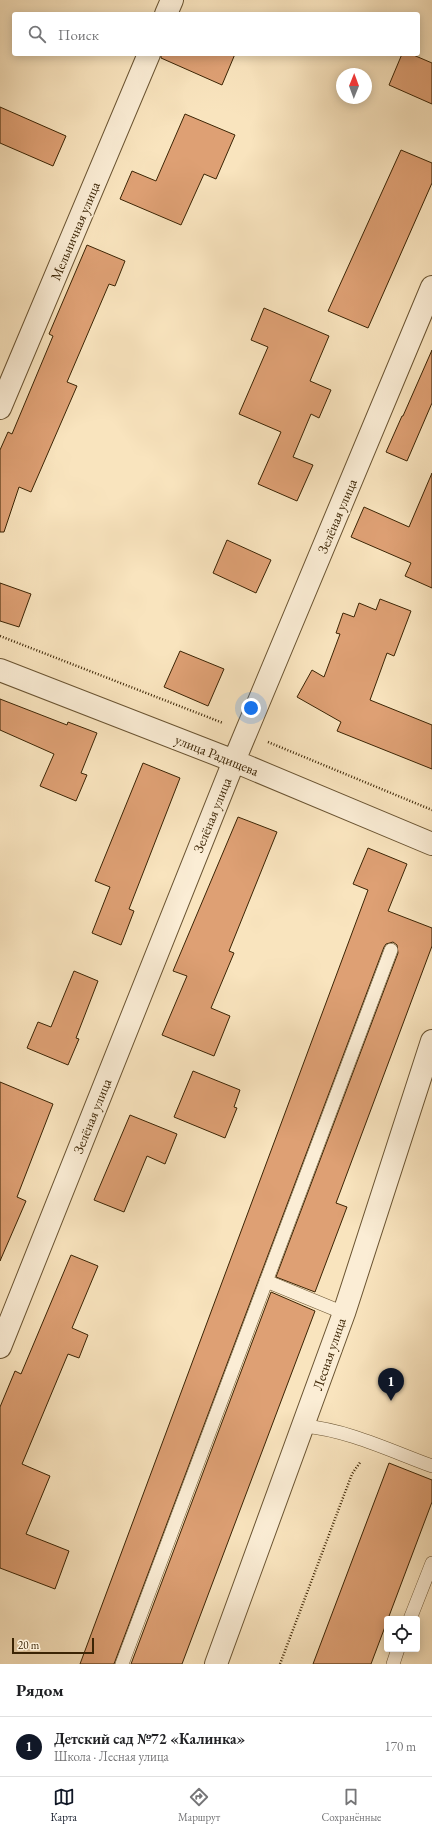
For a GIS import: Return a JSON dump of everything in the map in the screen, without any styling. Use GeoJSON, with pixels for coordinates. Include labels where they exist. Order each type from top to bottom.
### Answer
{"type":"FeatureCollection","features":[{"type":"Feature","properties":{"kind":"street"},"geometry":{"type":"LineString","coordinates":[[167,12],[172,0]]}},
{"type":"Feature","properties":{"kind":"street","name":"Мельничная улица"},"geometry":{"type":"LineString","coordinates":[[0,408],[148,56]]}},
{"type":"Feature","properties":{"kind":"street","name":"Зелёная улица"},"geometry":{"type":"LineString","coordinates":[[0,1347],[234,761],[247,733],[432,287]]}},
{"type":"Feature","properties":{"kind":"street","name":"улица Радищева"},"geometry":{"type":"LineString","coordinates":[[0,670],[234,761],[432,844]]}},
{"type":"Feature","properties":{"kind":"street","name":"Лесная улица"},"geometry":{"type":"LineString","coordinates":[[216,1664],[344,1313],[432,1041]]}},
{"type":"Feature","properties":{"kind":"lane"},"geometry":{"type":"LineString","coordinates":[[122,1664],[391,950]]}},
{"type":"Feature","properties":{"kind":"lane"},"geometry":{"type":"LineString","coordinates":[[266,1281],[344,1313]]}},
{"type":"Feature","properties":{"kind":"lane"},"geometry":{"type":"LineString","coordinates":[[304,1426],[322,1428],[372,1444],[432,1466]]}},
{"type":"Feature","properties":{"kind":"lane"},"geometry":{"type":"LineString","coordinates":[[411,1616],[432,1563]]}},
{"type":"Feature","properties":{"kind":"lane"},"geometry":{"type":"LineString","coordinates":[[393,1664],[397,1652]]}},
{"type":"Feature","properties":{"kind":"path"},"geometry":{"type":"LineString","coordinates":[[0,636],[247,733],[432,810]]}},
{"type":"Feature","properties":{"kind":"path"},"geometry":{"type":"LineString","coordinates":[[280,1664],[352,1474],[372,1444]]}},
{"type":"Feature","properties":{"kind":"building"},"geometry":{"type":"Polygon","coordinates":[[[161,56],[234,56],[222,85],[161,58],[161,56]]]}},
{"type":"Feature","properties":{"kind":"building"},"geometry":{"type":"Polygon","coordinates":[[[401,56],[416,56],[432,63],[432,104],[389,85],[401,56]]]}},
{"type":"Feature","properties":{"kind":"building"},"geometry":{"type":"Polygon","coordinates":[[[0,107],[66,136],[53,166],[0,143],[0,107]]]}},
{"type":"Feature","properties":{"kind":"building"},"geometry":{"type":"Polygon","coordinates":[[[185,114],[235,135],[216,179],[204,174],[181,225],[120,199],[132,171],[156,181],[185,114]]]}},
{"type":"Feature","properties":{"kind":"building"},"geometry":{"type":"Polygon","coordinates":[[[401,150],[432,163],[432,183],[368,328],[328,311],[401,150]]]}},
{"type":"Feature","properties":{"kind":"building"},"geometry":{"type":"Polygon","coordinates":[[[87,245],[125,261],[115,286],[109,284],[67,382],[77,386],[31,492],[19,487],[4,532],[0,532],[0,450],[8,432],[12,434],[53,336],[49,334],[87,245]]]}},
{"type":"Feature","properties":{"kind":"building"},"geometry":{"type":"Polygon","coordinates":[[[264,308],[329,336],[310,381],[331,390],[319,418],[311,414],[293,457],[313,465],[297,501],[258,484],[281,432],[239,414],[268,347],[251,340],[264,308]]]}},
{"type":"Feature","properties":{"kind":"building"},"geometry":{"type":"Polygon","coordinates":[[[432,350],[432,403],[407,461],[386,452],[432,350]]]}},
{"type":"Feature","properties":{"kind":"building"},"geometry":{"type":"Polygon","coordinates":[[[432,473],[432,588],[405,576],[411,563],[351,537],[364,507],[409,527],[432,473]]]}},
{"type":"Feature","properties":{"kind":"building"},"geometry":{"type":"Polygon","coordinates":[[[227,540],[271,560],[256,593],[213,573],[227,540]]]}},
{"type":"Feature","properties":{"kind":"building"},"geometry":{"type":"Polygon","coordinates":[[[0,583],[31,594],[19,627],[0,621],[0,583]]]}},
{"type":"Feature","properties":{"kind":"building"},"geometry":{"type":"Polygon","coordinates":[[[380,599],[411,611],[394,656],[387,653],[370,700],[432,725],[432,769],[337,731],[341,722],[297,697],[312,670],[324,677],[340,634],[336,633],[343,613],[354,617],[359,603],[376,610],[380,599]]]}},
{"type":"Feature","properties":{"kind":"building"},"geometry":{"type":"Polygon","coordinates":[[[180,651],[224,669],[208,706],[164,687],[180,651]]]}},
{"type":"Feature","properties":{"kind":"building"},"geometry":{"type":"Polygon","coordinates":[[[0,699],[67,725],[68,722],[97,733],[81,773],[87,775],[76,801],[40,786],[54,754],[0,730],[0,699]]]}},
{"type":"Feature","properties":{"kind":"building"},"geometry":{"type":"Polygon","coordinates":[[[143,763],[180,778],[129,909],[134,911],[121,945],[92,933],[110,887],[95,881],[143,763]]]}},
{"type":"Feature","properties":{"kind":"building"},"geometry":{"type":"Polygon","coordinates":[[[238,817],[277,832],[229,951],[234,953],[211,1008],[230,1016],[214,1056],[162,1035],[187,976],[173,971],[238,817]]]}},
{"type":"Feature","properties":{"kind":"building"},"geometry":{"type":"Polygon","coordinates":[[[368,848],[407,864],[388,911],[432,928],[432,946],[336,1203],[347,1207],[315,1292],[276,1277],[398,953],[397,945],[393,942],[386,944],[384,947],[114,1664],[80,1664],[368,890],[353,884],[368,848]]]}},
{"type":"Feature","properties":{"kind":"building"},"geometry":{"type":"Polygon","coordinates":[[[74,971],[98,981],[76,1038],[79,1039],[68,1065],[27,1048],[38,1022],[51,1027],[74,971]]]}},
{"type":"Feature","properties":{"kind":"building"},"geometry":{"type":"Polygon","coordinates":[[[193,1071],[240,1090],[234,1107],[237,1108],[225,1138],[174,1117],[193,1071]]]}},
{"type":"Feature","properties":{"kind":"building"},"geometry":{"type":"Polygon","coordinates":[[[0,1082],[53,1104],[17,1197],[26,1201],[0,1261],[0,1082]]]}},
{"type":"Feature","properties":{"kind":"building"},"geometry":{"type":"Polygon","coordinates":[[[130,1115],[177,1134],[165,1164],[147,1156],[124,1212],[94,1200],[130,1115]]]}},
{"type":"Feature","properties":{"kind":"building"},"geometry":{"type":"Polygon","coordinates":[[[71,1255],[98,1266],[72,1328],[88,1335],[79,1358],[68,1354],[22,1464],[50,1476],[26,1534],[69,1551],[55,1589],[0,1568],[0,1407],[15,1371],[21,1374],[71,1255]]]}},
{"type":"Feature","properties":{"kind":"building"},"geometry":{"type":"Polygon","coordinates":[[[271,1292],[315,1311],[182,1664],[131,1664],[271,1292]]]}},
{"type":"Feature","properties":{"kind":"building"},"geometry":{"type":"Polygon","coordinates":[[[389,1463],[432,1480],[432,1502],[389,1616],[384,1616],[384,1629],[371,1664],[313,1664],[389,1463]]]}},
{"type":"Feature","properties":{"kind":"place","name":"Детский сад №72 «Калинка»"},"geometry":{"type":"Point","coordinates":[391,1401]}}]}
